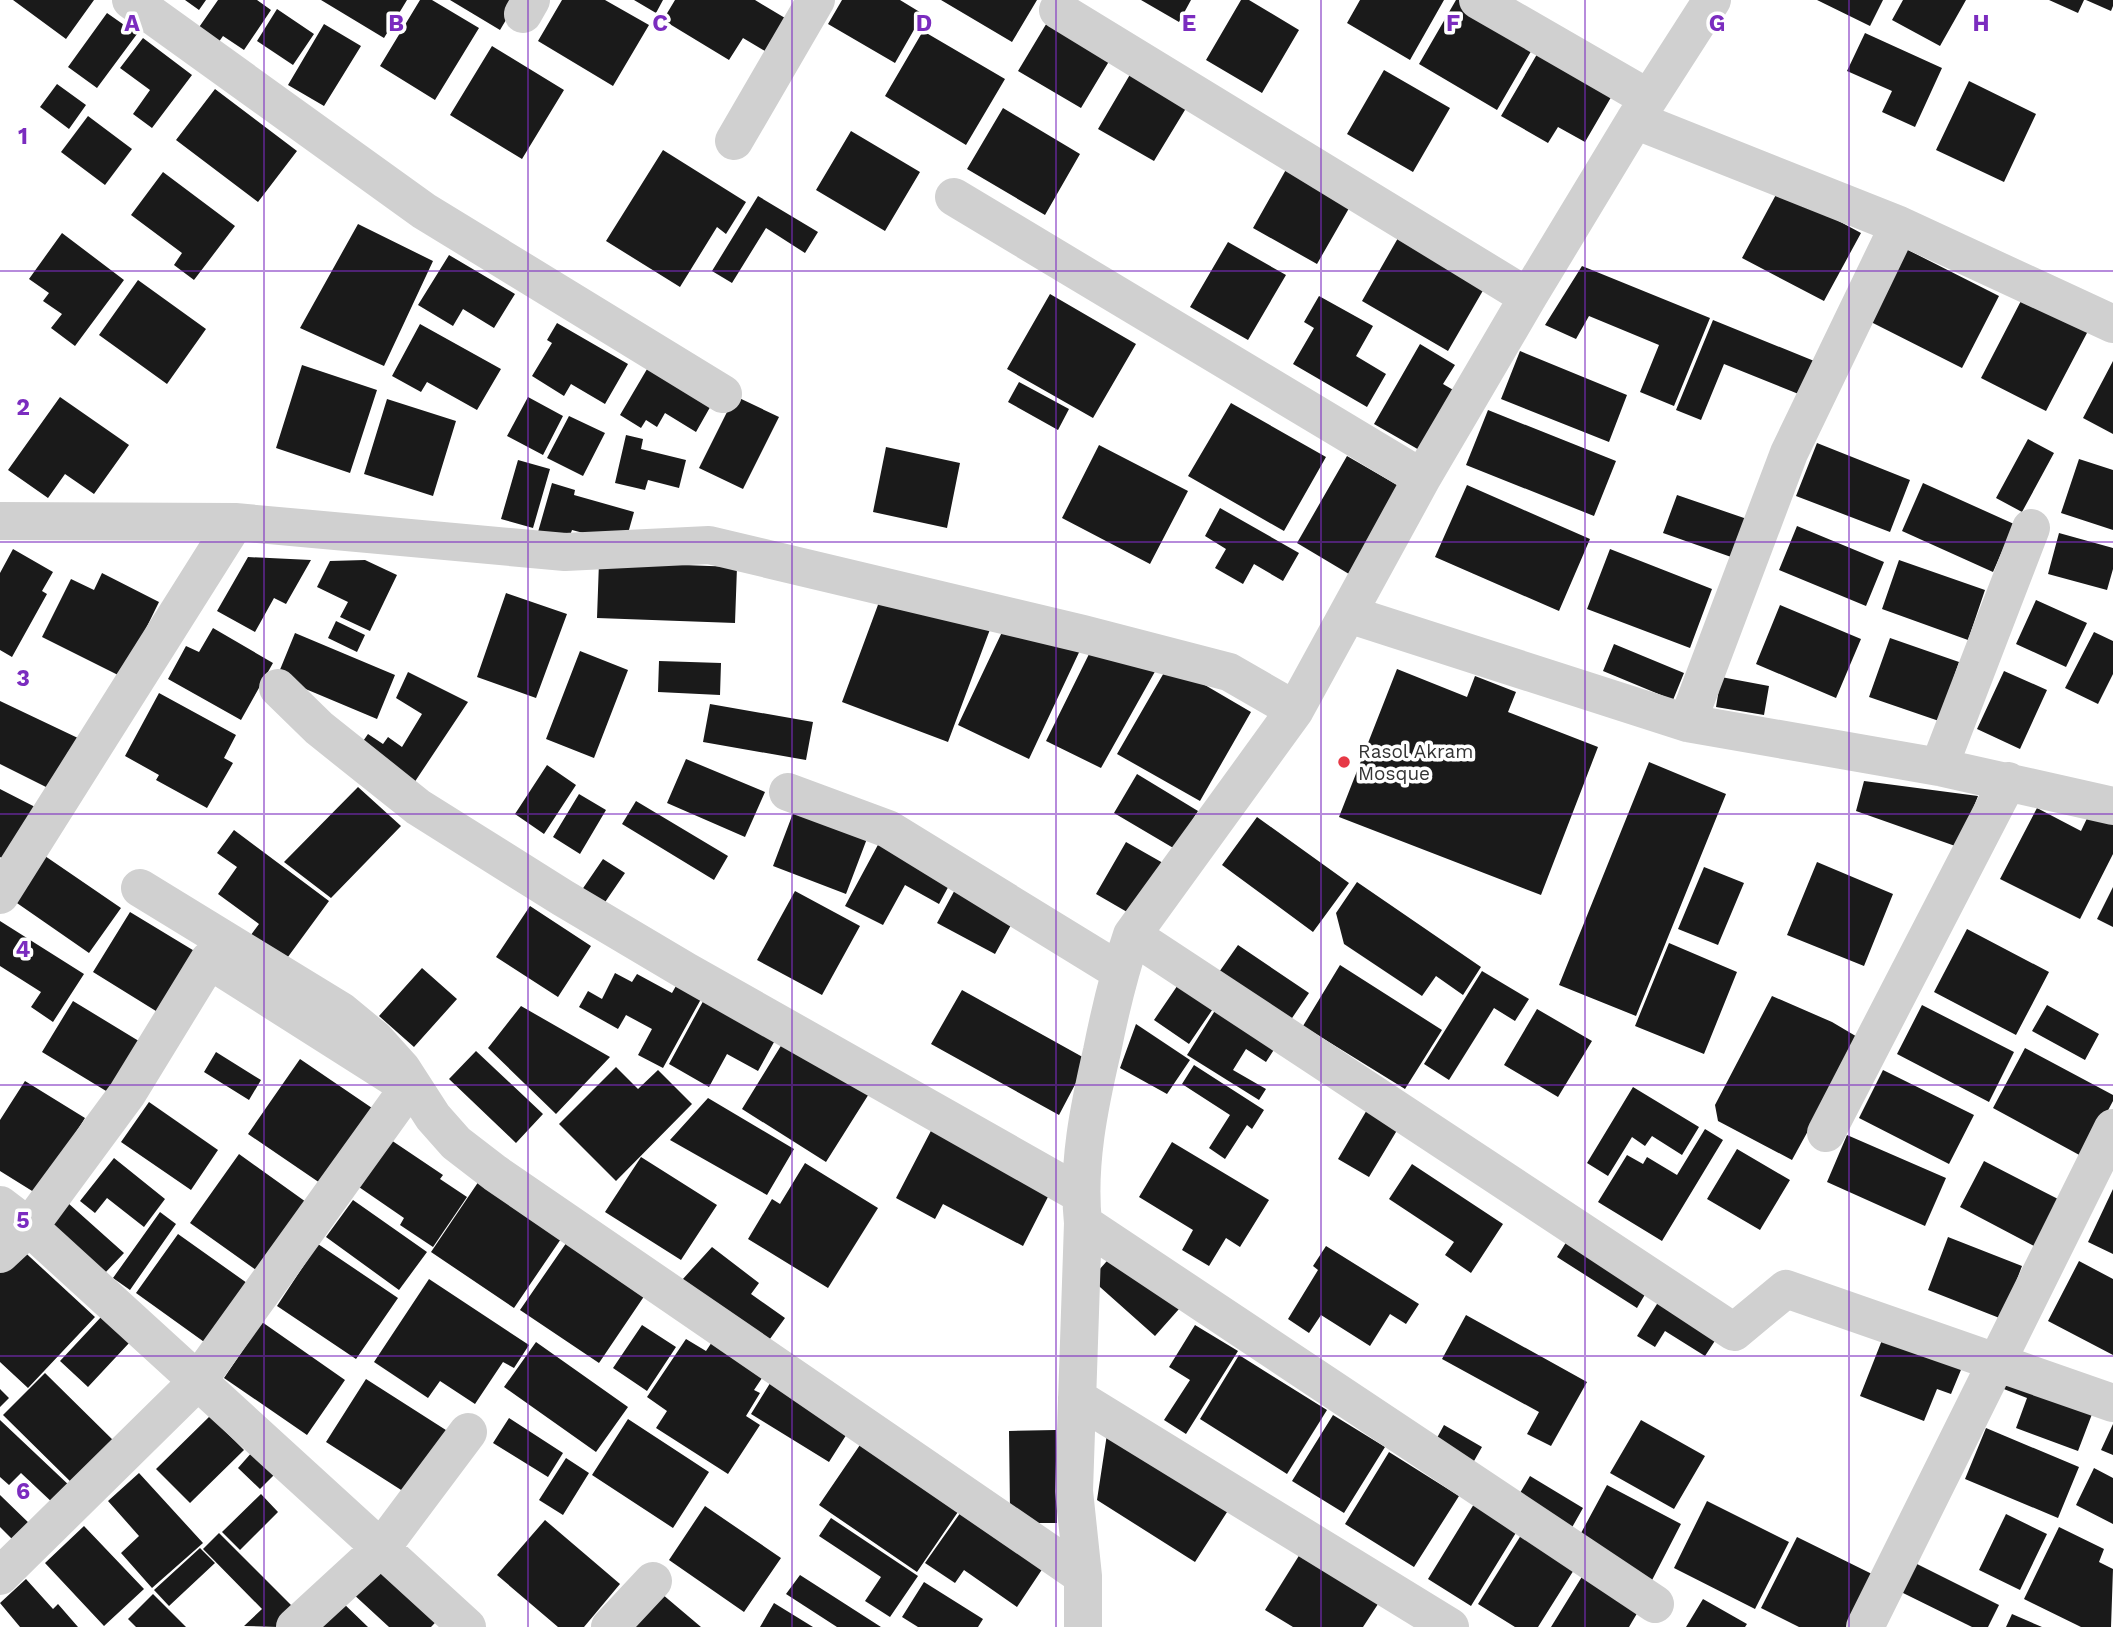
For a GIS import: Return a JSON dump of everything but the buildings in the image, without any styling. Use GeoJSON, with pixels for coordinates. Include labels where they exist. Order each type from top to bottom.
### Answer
{"type":"FeatureCollection","features":[{"type":"Feature","properties":{"kind":"street"},"geometry":{"type":"LineString","coordinates":[[131,0],[424,211],[723,394]]}},
{"type":"Feature","properties":{"kind":"street"},"geometry":{"type":"LineString","coordinates":[[734,141],[816,0]]}},
{"type":"Feature","properties":{"kind":"street"},"geometry":{"type":"LineString","coordinates":[[1478,0],[1642,109],[2113,324]]}},
{"type":"Feature","properties":{"kind":"street"},"geometry":{"type":"LineString","coordinates":[[1083,1627],[1083,1576],[1074,1491],[1082,1208],[1088,1114],[1119,971],[1132,935],[1295,710],[1422,478],[1528,297],[1642,109],[1712,0]]}},
{"type":"Feature","properties":{"kind":"street"},"geometry":{"type":"LineString","coordinates":[[1058,10],[1528,297]]}},
{"type":"Feature","properties":{"kind":"street"},"geometry":{"type":"LineString","coordinates":[[954,197],[1422,478]]}},
{"type":"Feature","properties":{"kind":"street"},"geometry":{"type":"LineString","coordinates":[[1688,723],[1788,453],[1899,225]]}},
{"type":"Feature","properties":{"kind":"street"},"geometry":{"type":"LineString","coordinates":[[0,521],[235,522],[565,552],[709,545],[1083,634],[1229,672],[1295,710]]}},
{"type":"Feature","properties":{"kind":"street"},"geometry":{"type":"LineString","coordinates":[[0,895],[235,522]]}},
{"type":"Feature","properties":{"kind":"street"},"geometry":{"type":"LineString","coordinates":[[1939,767],[2031,528]]}},
{"type":"Feature","properties":{"kind":"street"},"geometry":{"type":"LineString","coordinates":[[1348,614],[1688,723],[1939,767],[2113,806]]}},
{"type":"Feature","properties":{"kind":"street"},"geometry":{"type":"LineString","coordinates":[[278,688],[319,727],[418,807],[552,891],[1082,1208],[1655,1604]]}},
{"type":"Feature","properties":{"kind":"street"},"geometry":{"type":"LineString","coordinates":[[1826,1132],[2008,781]]}},
{"type":"Feature","properties":{"kind":"street"},"geometry":{"type":"LineString","coordinates":[[788,792],[888,828],[1119,971]]}},
{"type":"Feature","properties":{"kind":"street"},"geometry":{"type":"LineString","coordinates":[[140,888],[341,1011],[375,1040],[402,1069],[433,1117],[456,1143],[495,1174],[1083,1576]]}},
{"type":"Feature","properties":{"kind":"street"},"geometry":{"type":"LineString","coordinates":[[1132,935],[1734,1332],[1786,1289],[2113,1403]]}},
{"type":"Feature","properties":{"kind":"street"},"geometry":{"type":"LineString","coordinates":[[0,1254],[15,1216],[127,1094],[209,960],[409,1087],[197,1382],[0,1576]]}},
{"type":"Feature","properties":{"kind":"street"},"geometry":{"type":"LineString","coordinates":[[1865,1627],[2113,1128]]}},
{"type":"Feature","properties":{"kind":"street"},"geometry":{"type":"LineString","coordinates":[[15,1216],[467,1627]]}},
{"type":"Feature","properties":{"kind":"street"},"geometry":{"type":"LineString","coordinates":[[1077,1398],[1450,1627]]}},
{"type":"Feature","properties":{"kind":"street"},"geometry":{"type":"LineString","coordinates":[[295,1627],[382,1547],[468,1432]]}},
{"type":"Feature","properties":{"kind":"street"},"geometry":{"type":"LineString","coordinates":[[610,1627],[653,1581]]}},
{"type":"Feature","properties":{"kind":"place","name":"Rasol Akram Mosque"},"geometry":{"type":"Point","coordinates":[1344,762]}}]}
